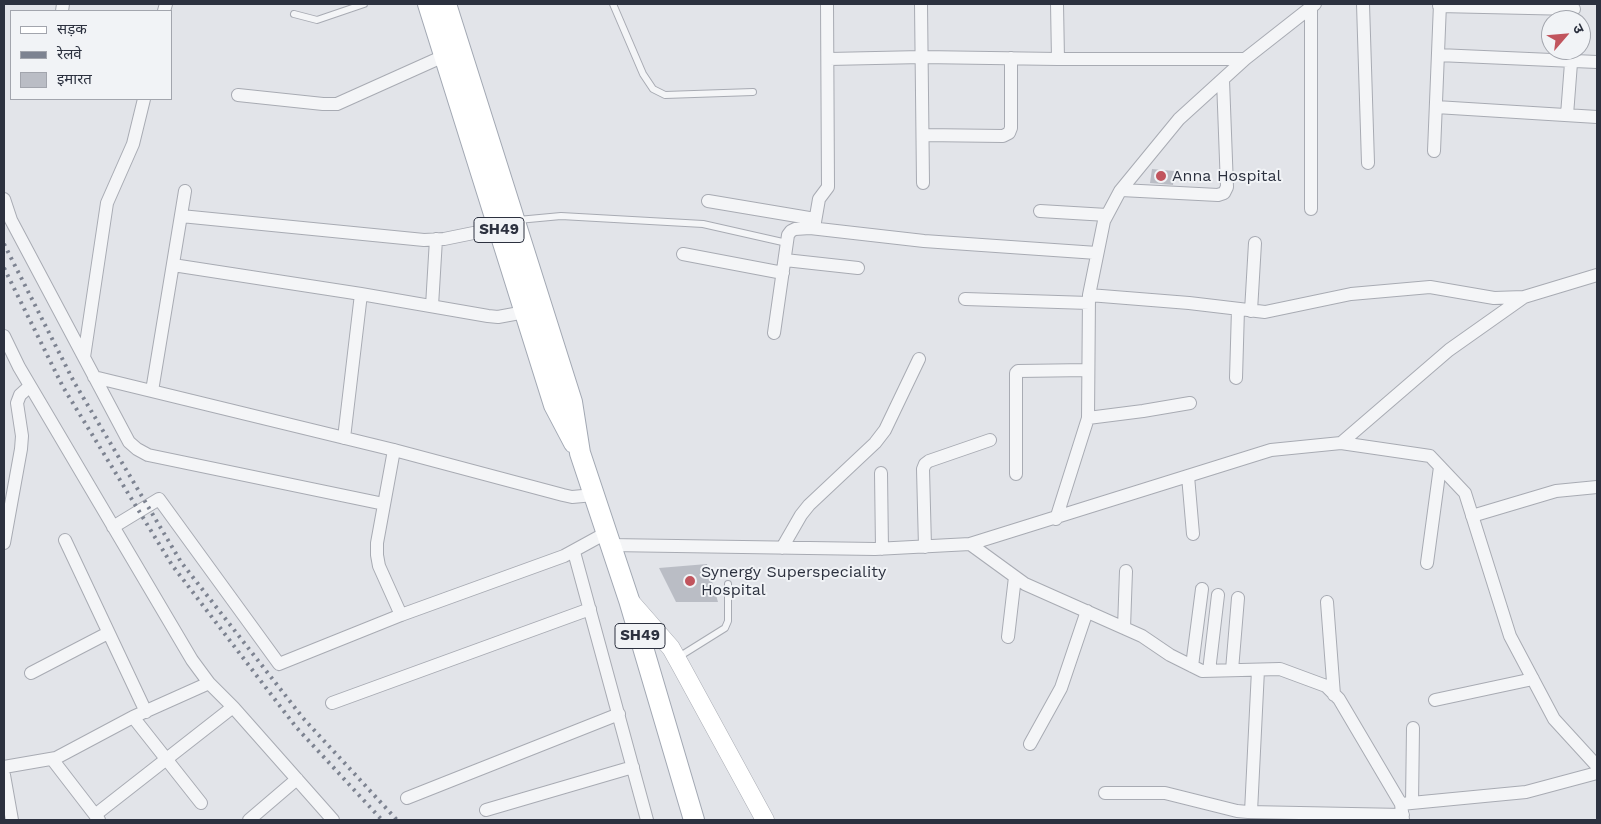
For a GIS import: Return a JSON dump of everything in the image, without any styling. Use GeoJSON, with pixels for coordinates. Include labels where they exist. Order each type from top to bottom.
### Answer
{"type":"FeatureCollection","features":[{"type":"Feature","properties":{"kind":"main road","name":"SH49"},"geometry":{"type":"LineString","coordinates":[[428,4],[444,56],[572,402],[580,453],[629,600],[694,820]]}},
{"type":"Feature","properties":{"kind":"main road","name":"SH49"},"geometry":{"type":"LineString","coordinates":[[446,4],[507,224],[525,312],[554,405],[580,453]]}},
{"type":"Feature","properties":{"kind":"main road"},"geometry":{"type":"LineString","coordinates":[[629,600],[671,648],[765,820]]}},
{"type":"Feature","properties":{"kind":"street"},"geometry":{"type":"LineString","coordinates":[[813,223],[819,199],[828,187],[828,4]]}},
{"type":"Feature","properties":{"kind":"street"},"geometry":{"type":"LineString","coordinates":[[921,4],[923,184]]}},
{"type":"Feature","properties":{"kind":"street"},"geometry":{"type":"LineString","coordinates":[[1057,4],[1058,59]]}},
{"type":"Feature","properties":{"kind":"street"},"geometry":{"type":"LineString","coordinates":[[1363,4],[1368,163]]}},
{"type":"Feature","properties":{"kind":"street"},"geometry":{"type":"LineString","coordinates":[[1056,518],[1088,418],[1089,299],[1097,253],[1107,215],[1121,190],[1179,119],[1245,59],[1313,5]]}},
{"type":"Feature","properties":{"kind":"street"},"geometry":{"type":"LineString","coordinates":[[1312,209],[1313,5]]}},
{"type":"Feature","properties":{"kind":"street"},"geometry":{"type":"LineString","coordinates":[[1434,151],[1440,5],[1552,10]]}},
{"type":"Feature","properties":{"kind":"street"},"geometry":{"type":"LineString","coordinates":[[1438,55],[1541,55]]}},
{"type":"Feature","properties":{"kind":"street"},"geometry":{"type":"LineString","coordinates":[[238,94],[337,104],[444,56]]}},
{"type":"Feature","properties":{"kind":"street"},"geometry":{"type":"LineString","coordinates":[[829,59],[922,56],[1058,59],[1245,59]]}},
{"type":"Feature","properties":{"kind":"street"},"geometry":{"type":"LineString","coordinates":[[923,135],[1003,136],[1009,133],[1011,128],[1011,58]]}},
{"type":"Feature","properties":{"kind":"street"},"geometry":{"type":"LineString","coordinates":[[1567,114],[1571,60]]}},
{"type":"Feature","properties":{"kind":"street"},"geometry":{"type":"LineString","coordinates":[[1121,190],[1218,195],[1224,192],[1227,187],[1223,80]]}},
{"type":"Feature","properties":{"kind":"street"},"geometry":{"type":"LineString","coordinates":[[84,357],[107,203],[133,144],[144,100]]}},
{"type":"Feature","properties":{"kind":"street"},"geometry":{"type":"LineString","coordinates":[[1436,107],[1597,117]]}},
{"type":"Feature","properties":{"kind":"street"},"geometry":{"type":"LineString","coordinates":[[152,391],[186,191]]}},
{"type":"Feature","properties":{"kind":"street"},"geometry":{"type":"LineString","coordinates":[[4,199],[11,220],[129,442],[148,455],[384,504]]}},
{"type":"Feature","properties":{"kind":"street"},"geometry":{"type":"LineString","coordinates":[[708,201],[813,223],[924,241],[1097,253]]}},
{"type":"Feature","properties":{"kind":"street"},"geometry":{"type":"LineString","coordinates":[[1040,212],[1107,215]]}},
{"type":"Feature","properties":{"kind":"street"},"geometry":{"type":"LineString","coordinates":[[181,216],[416,239],[436,239],[507,224]]}},
{"type":"Feature","properties":{"kind":"street"},"geometry":{"type":"LineString","coordinates":[[774,333],[788,234],[791,231],[813,223]]}},
{"type":"Feature","properties":{"kind":"street"},"geometry":{"type":"LineString","coordinates":[[432,306],[436,239]]}},
{"type":"Feature","properties":{"kind":"street"},"geometry":{"type":"LineString","coordinates":[[1236,378],[1244,310],[1255,243]]}},
{"type":"Feature","properties":{"kind":"street"},"geometry":{"type":"LineString","coordinates":[[683,254],[783,273]]}},
{"type":"Feature","properties":{"kind":"street"},"geometry":{"type":"LineString","coordinates":[[785,260],[858,268]]}},
{"type":"Feature","properties":{"kind":"street"},"geometry":{"type":"LineString","coordinates":[[173,265],[362,294],[488,316],[498,317],[525,312]]}},
{"type":"Feature","properties":{"kind":"street"},"geometry":{"type":"LineString","coordinates":[[965,299],[1089,299],[1189,303],[1265,312],[1351,294],[1430,287],[1494,298],[1524,297],[1597,275]]}},
{"type":"Feature","properties":{"kind":"street"},"geometry":{"type":"LineString","coordinates":[[344,438],[362,294]]}},
{"type":"Feature","properties":{"kind":"street"},"geometry":{"type":"LineString","coordinates":[[1341,443],[1449,350],[1524,297]]}},
{"type":"Feature","properties":{"kind":"street"},"geometry":{"type":"LineString","coordinates":[[4,336],[9,358],[30,386],[183,646],[209,683],[233,706],[333,820]]}},
{"type":"Feature","properties":{"kind":"street"},"geometry":{"type":"LineString","coordinates":[[782,548],[809,505],[874,443],[885,430],[919,359]]}},
{"type":"Feature","properties":{"kind":"street"},"geometry":{"type":"LineString","coordinates":[[1016,474],[1016,373],[1018,370],[1088,370]]}},
{"type":"Feature","properties":{"kind":"street"},"geometry":{"type":"LineString","coordinates":[[94,377],[394,450],[563,496],[594,495]]}},
{"type":"Feature","properties":{"kind":"street"},"geometry":{"type":"LineString","coordinates":[[4,543],[21,449],[22,436],[17,403],[20,395],[30,386]]}},
{"type":"Feature","properties":{"kind":"street"},"geometry":{"type":"LineString","coordinates":[[1088,418],[1190,403]]}},
{"type":"Feature","properties":{"kind":"street"},"geometry":{"type":"LineString","coordinates":[[925,546],[922,469],[925,464],[990,440]]}},
{"type":"Feature","properties":{"kind":"street"},"geometry":{"type":"LineString","coordinates":[[113,527],[159,499],[279,664],[401,615],[608,539],[782,548],[882,549],[970,544],[1272,450],[1341,443],[1430,456],[1465,493],[1510,636],[1554,719],[1597,766]]}},
{"type":"Feature","properties":{"kind":"street"},"geometry":{"type":"LineString","coordinates":[[394,450],[377,543],[377,555],[379,566],[401,615]]}},
{"type":"Feature","properties":{"kind":"street"},"geometry":{"type":"LineString","coordinates":[[1428,563],[1440,467]]}},
{"type":"Feature","properties":{"kind":"street"},"geometry":{"type":"LineString","coordinates":[[881,473],[882,549]]}},
{"type":"Feature","properties":{"kind":"street"},"geometry":{"type":"LineString","coordinates":[[1188,476],[1193,534]]}},
{"type":"Feature","properties":{"kind":"street"},"geometry":{"type":"LineString","coordinates":[[1472,516],[1556,491],[1597,487]]}},
{"type":"Feature","properties":{"kind":"street"},"geometry":{"type":"LineString","coordinates":[[64,540],[146,712]]}},
{"type":"Feature","properties":{"kind":"street"},"geometry":{"type":"LineString","coordinates":[[970,544],[1025,584],[1142,636],[1170,655],[1202,671],[1280,670],[1326,686],[1339,699],[1405,810]]}},
{"type":"Feature","properties":{"kind":"street"},"geometry":{"type":"LineString","coordinates":[[574,552],[647,820]]}},
{"type":"Feature","properties":{"kind":"street"},"geometry":{"type":"LineString","coordinates":[[1124,628],[1126,571]]}},
{"type":"Feature","properties":{"kind":"street"},"geometry":{"type":"LineString","coordinates":[[1008,637],[1015,576]]}},
{"type":"Feature","properties":{"kind":"street"},"geometry":{"type":"LineString","coordinates":[[1192,666],[1202,589]]}},
{"type":"Feature","properties":{"kind":"street"},"geometry":{"type":"LineString","coordinates":[[1209,671],[1218,595]]}},
{"type":"Feature","properties":{"kind":"street"},"geometry":{"type":"LineString","coordinates":[[1232,670],[1238,598]]}},
{"type":"Feature","properties":{"kind":"street"},"geometry":{"type":"LineString","coordinates":[[1327,602],[1334,695]]}},
{"type":"Feature","properties":{"kind":"street"},"geometry":{"type":"LineString","coordinates":[[332,703],[590,609]]}},
{"type":"Feature","properties":{"kind":"street"},"geometry":{"type":"LineString","coordinates":[[1030,744],[1061,688],[1087,611]]}},
{"type":"Feature","properties":{"kind":"street"},"geometry":{"type":"LineString","coordinates":[[31,673],[108,633]]}},
{"type":"Feature","properties":{"kind":"street"},"geometry":{"type":"LineString","coordinates":[[1251,812],[1258,670]]}},
{"type":"Feature","properties":{"kind":"street"},"geometry":{"type":"LineString","coordinates":[[1434,700],[1533,679]]}},
{"type":"Feature","properties":{"kind":"street"},"geometry":{"type":"LineString","coordinates":[[4,767],[52,759],[209,683]]}},
{"type":"Feature","properties":{"kind":"street"},"geometry":{"type":"LineString","coordinates":[[52,759],[97,818],[233,706]]}},
{"type":"Feature","properties":{"kind":"street"},"geometry":{"type":"LineString","coordinates":[[407,798],[619,714]]}},
{"type":"Feature","properties":{"kind":"street"},"geometry":{"type":"LineString","coordinates":[[134,718],[201,803]]}},
{"type":"Feature","properties":{"kind":"street"},"geometry":{"type":"LineString","coordinates":[[1405,810],[1413,728]]}},
{"type":"Feature","properties":{"kind":"street"},"geometry":{"type":"LineString","coordinates":[[486,810],[633,767]]}},
{"type":"Feature","properties":{"kind":"street"},"geometry":{"type":"LineString","coordinates":[[1105,793],[1165,793],[1237,816],[1251,812],[1405,810],[1526,792],[1597,774]]}},
{"type":"Feature","properties":{"kind":"street"},"geometry":{"type":"LineString","coordinates":[[4,775],[12,820]]}},
{"type":"Feature","properties":{"kind":"street"},"geometry":{"type":"LineString","coordinates":[[249,820],[297,779]]}},
{"type":"Feature","properties":{"kind":"lane"},"geometry":{"type":"LineString","coordinates":[[294,14],[317,20],[364,4]]}},
{"type":"Feature","properties":{"kind":"lane"},"geometry":{"type":"LineString","coordinates":[[613,4],[643,74],[653,89],[665,95],[753,92]]}},
{"type":"Feature","properties":{"kind":"lane"},"geometry":{"type":"LineString","coordinates":[[507,224],[561,216],[703,224],[787,243]]}},
{"type":"Feature","properties":{"kind":"lane"},"geometry":{"type":"LineString","coordinates":[[677,658],[725,628],[728,621],[728,584]]}},
{"type":"Feature","properties":{"kind":"building"},"geometry":{"type":"Polygon","coordinates":[[[1152,169],[1174,171],[1173,185],[1150,183],[1152,169]]]}},
{"type":"Feature","properties":{"kind":"building"},"geometry":{"type":"Polygon","coordinates":[[[707,564],[718,602],[676,602],[659,568],[707,564]]]}},
{"type":"Feature","properties":{"kind":"railway"},"geometry":{"type":"LineString","coordinates":[[4,244],[74,382],[181,562],[303,718],[397,820]]}},
{"type":"Feature","properties":{"kind":"railway"},"geometry":{"type":"LineString","coordinates":[[4,268],[63,387],[172,565],[296,727],[382,820]]}},
{"type":"Feature","properties":{"kind":"place","name":"Anna Hospital"},"geometry":{"type":"Point","coordinates":[1161,176]}},
{"type":"Feature","properties":{"kind":"place","name":"Synergy Superspeciality Hospital"},"geometry":{"type":"Point","coordinates":[690,581]}}]}
